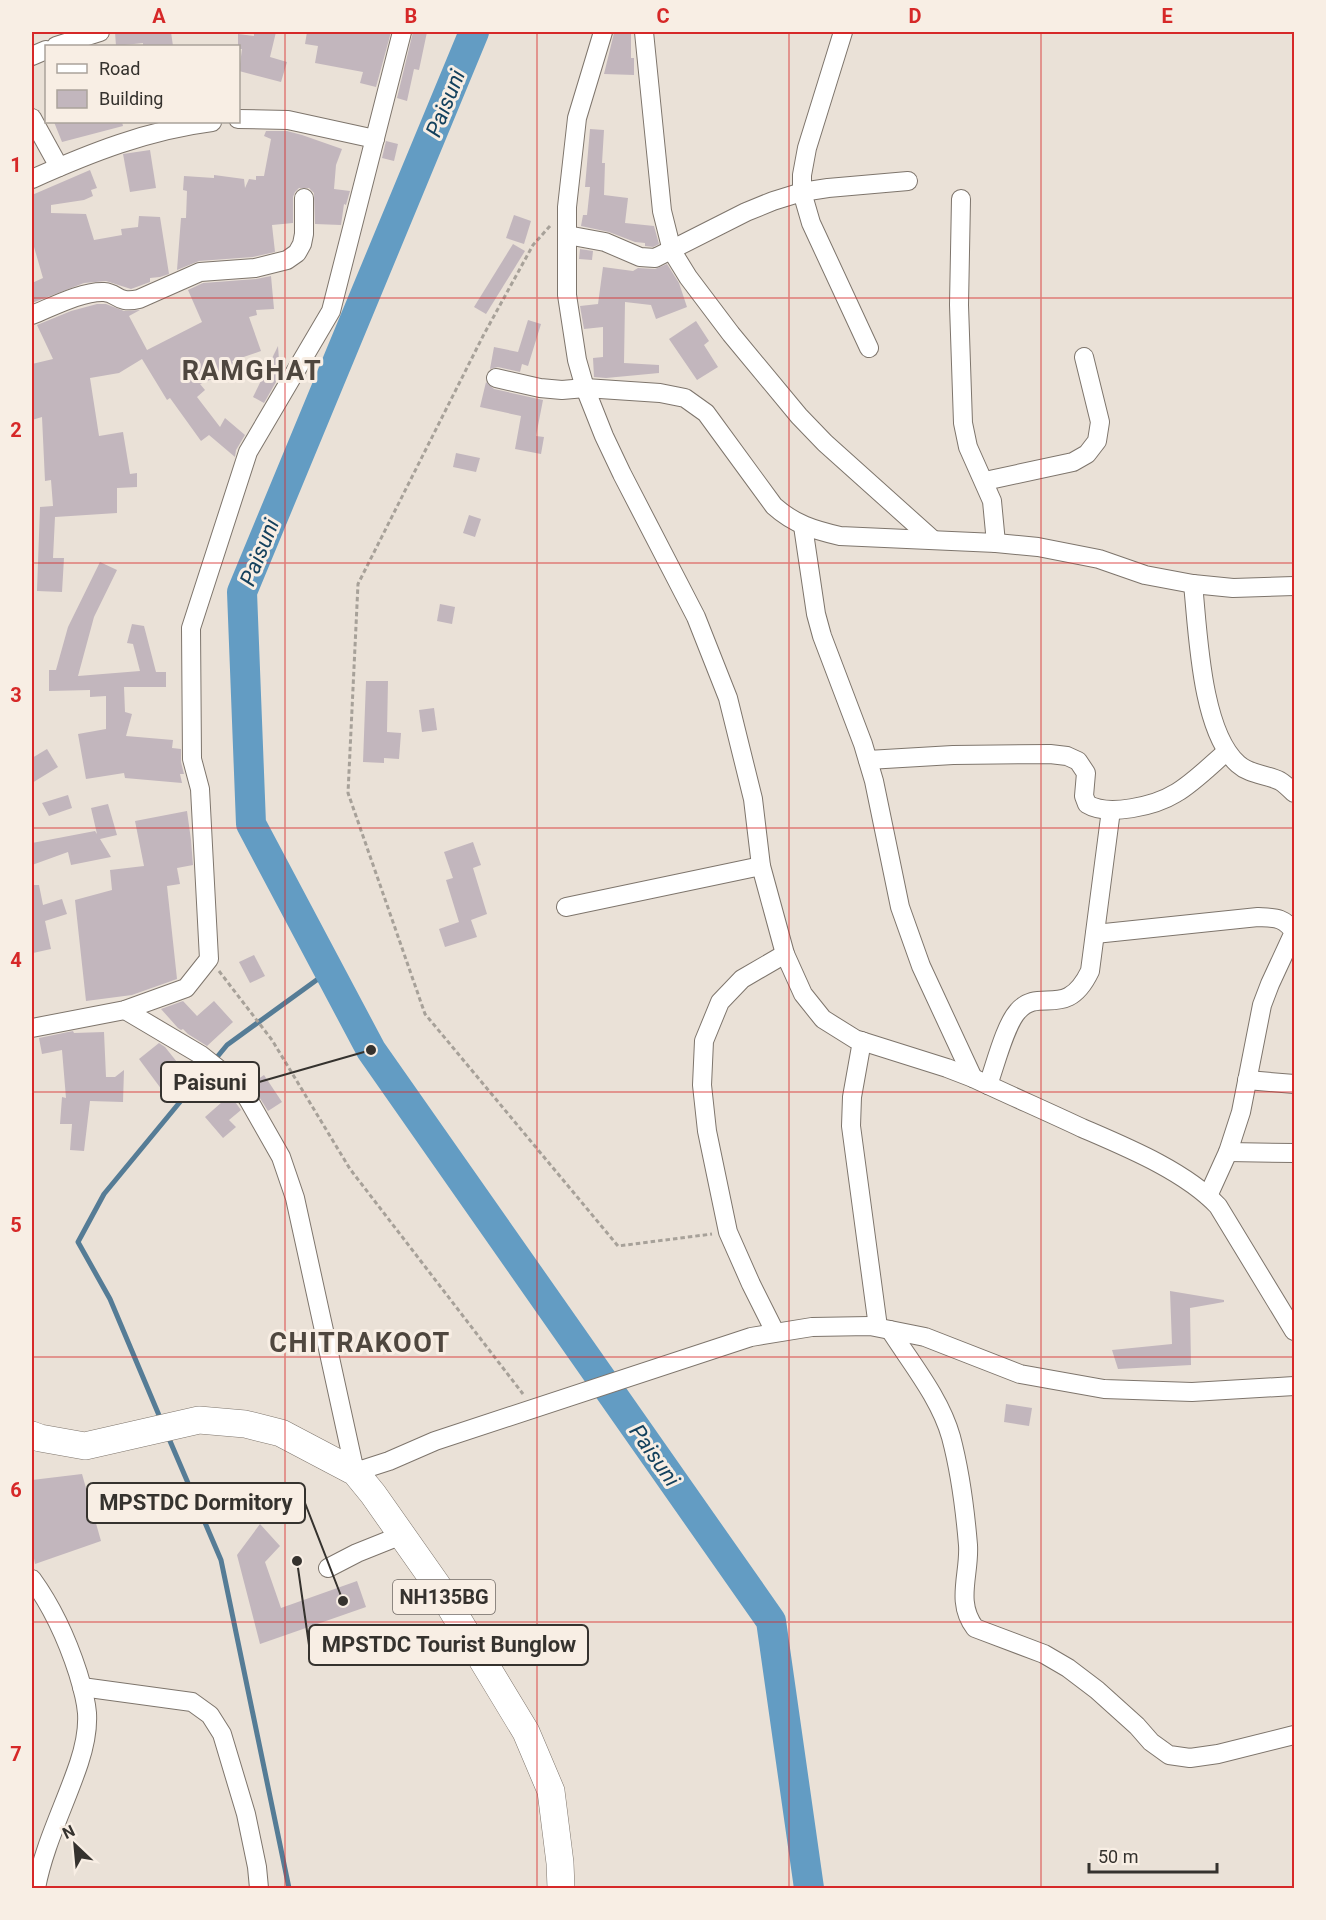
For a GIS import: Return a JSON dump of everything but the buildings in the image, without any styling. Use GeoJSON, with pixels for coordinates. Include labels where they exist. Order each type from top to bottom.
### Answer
{"type":"FeatureCollection","features":[{"type":"Feature","properties":{"kind":"highway","name":"NH135BG"},"geometry":{"type":"LineString","coordinates":[[32,1435],[85,1446],[199,1420],[245,1424],[281,1433],[355,1472],[437,1585],[526,1732],[551,1791],[561,1888]]}},
{"type":"Feature","properties":{"kind":"street"},"geometry":{"type":"LineString","coordinates":[[59,45],[100,32]]}},
{"type":"Feature","properties":{"kind":"street"},"geometry":{"type":"LineString","coordinates":[[32,1028],[125,1010],[186,988],[209,959],[200,789],[192,759],[191,628],[248,452],[331,311],[402,32]]}},
{"type":"Feature","properties":{"kind":"street"},"geometry":{"type":"LineString","coordinates":[[603,32],[577,118],[567,207],[567,295],[577,360],[585,388],[622,474],[696,617],[728,698],[753,800],[761,866],[785,954],[803,994],[823,1019],[855,1039],[947,1068],[980,1081],[1128,1148],[1209,1196],[1218,1206],[1294,1331]]}},
{"type":"Feature","properties":{"kind":"street"},"geometry":{"type":"LineString","coordinates":[[644,32],[662,211],[672,251],[688,277],[731,334],[799,416],[825,443],[932,540]]}},
{"type":"Feature","properties":{"kind":"street"},"geometry":{"type":"LineString","coordinates":[[843,32],[807,148],[802,175],[802,192],[811,223],[869,348]]}},
{"type":"Feature","properties":{"kind":"street"},"geometry":{"type":"LineString","coordinates":[[32,118],[59,167]]}},
{"type":"Feature","properties":{"kind":"street"},"geometry":{"type":"LineString","coordinates":[[240,119],[288,120],[375,139]]}},
{"type":"Feature","properties":{"kind":"street"},"geometry":{"type":"LineString","coordinates":[[32,179],[111,146],[182,126],[204,123]]}},
{"type":"Feature","properties":{"kind":"street"},"geometry":{"type":"LineString","coordinates":[[567,235],[605,242],[646,259],[655,258],[746,212],[802,192],[908,181]]}},
{"type":"Feature","properties":{"kind":"street"},"geometry":{"type":"LineString","coordinates":[[32,315],[94,293],[106,292],[129,301],[139,299],[200,272],[255,268],[287,260],[297,253],[302,244],[304,198]]}},
{"type":"Feature","properties":{"kind":"street"},"geometry":{"type":"LineString","coordinates":[[961,199],[959,305],[963,423],[968,447],[992,501],[996,543]]}},
{"type":"Feature","properties":{"kind":"street"},"geometry":{"type":"LineString","coordinates":[[985,481],[1073,462],[1087,454],[1097,441],[1100,422],[1084,357]]}},
{"type":"Feature","properties":{"kind":"street"},"geometry":{"type":"LineString","coordinates":[[495,378],[540,388],[562,390],[585,388],[660,393],[685,398],[706,413],[774,506],[786,517],[803,526],[840,536],[1038,547],[1099,559],[1145,575],[1193,584],[1233,588],[1294,586]]}},
{"type":"Feature","properties":{"kind":"street"},"geometry":{"type":"LineString","coordinates":[[803,526],[816,614],[868,760],[900,907],[921,966],[980,1081]]}},
{"type":"Feature","properties":{"kind":"street"},"geometry":{"type":"LineString","coordinates":[[1193,584],[1202,668],[1210,708],[1226,752],[1239,766],[1257,775],[1279,781],[1294,793]]}},
{"type":"Feature","properties":{"kind":"street"},"geometry":{"type":"LineString","coordinates":[[868,760],[953,755],[1050,754],[1067,756],[1078,761],[1086,772],[1084,796],[1087,804],[1096,809],[1111,810],[1152,803],[1177,793],[1226,752]]}},
{"type":"Feature","properties":{"kind":"street"},"geometry":{"type":"LineString","coordinates":[[980,1081],[1018,1010],[1038,1001],[1062,1000],[1074,994],[1084,983],[1090,970],[1111,810]]}},
{"type":"Feature","properties":{"kind":"street"},"geometry":{"type":"LineString","coordinates":[[566,907],[761,866]]}},
{"type":"Feature","properties":{"kind":"street"},"geometry":{"type":"LineString","coordinates":[[1095,934],[1258,917],[1277,918],[1289,924],[1294,932],[1262,1005],[1241,1112],[1228,1152],[1209,1196]]}},
{"type":"Feature","properties":{"kind":"street"},"geometry":{"type":"LineString","coordinates":[[775,1332],[728,1232],[707,1131],[702,1085],[704,1041],[720,1002],[742,979],[785,954]]}},
{"type":"Feature","properties":{"kind":"street"},"geometry":{"type":"LineString","coordinates":[[125,1010],[201,1055],[235,1082],[281,1157],[295,1198],[355,1472],[389,1461],[435,1441],[752,1337],[812,1327],[870,1326],[925,1337],[1020,1374],[1104,1389],[1192,1392],[1294,1386]]}},
{"type":"Feature","properties":{"kind":"street"},"geometry":{"type":"LineString","coordinates":[[862,1041],[852,1096],[851,1126],[884,1329],[940,1408],[950,1436],[964,1506],[968,1548],[964,1608],[968,1619],[975,1628],[1044,1654],[1068,1668],[1113,1705],[1151,1742],[1169,1755],[1190,1758],[1218,1754],[1294,1735]]}},
{"type":"Feature","properties":{"kind":"street"},"geometry":{"type":"LineString","coordinates":[[1247,1080],[1294,1084]]}},
{"type":"Feature","properties":{"kind":"street"},"geometry":{"type":"LineString","coordinates":[[1228,1152],[1294,1153]]}},
{"type":"Feature","properties":{"kind":"street"},"geometry":{"type":"LineString","coordinates":[[328,1568],[357,1553],[402,1535]]}},
{"type":"Feature","properties":{"kind":"street"},"geometry":{"type":"LineString","coordinates":[[32,1579],[57,1617],[82,1687],[87,1714],[85,1737],[79,1761],[57,1817],[36,1888]]}},
{"type":"Feature","properties":{"kind":"street"},"geometry":{"type":"LineString","coordinates":[[82,1687],[192,1702],[210,1715],[222,1734],[246,1814],[259,1888]]}},
{"type":"Feature","properties":{"kind":"path"},"geometry":{"type":"LineString","coordinates":[[567,207],[533,245],[483,336],[358,584],[348,793],[425,1014],[618,1246],[728,1232]]}},
{"type":"Feature","properties":{"kind":"path"},"geometry":{"type":"LineString","coordinates":[[209,959],[272,1040],[351,1169],[525,1395],[514,1399]]}},
{"type":"Feature","properties":{"kind":"waterway","name":"Paisuni"},"geometry":{"type":"LineString","coordinates":[[474,32],[242,592],[251,824],[371,1050],[771,1621],[809,1888]]}},
{"type":"Feature","properties":{"kind":"waterway"},"geometry":{"type":"LineString","coordinates":[[161,1420],[110,1299],[78,1242],[104,1194],[227,1045],[329,971]]}},
{"type":"Feature","properties":{"kind":"waterway"},"geometry":{"type":"LineString","coordinates":[[167,1434],[221,1560],[289,1888]]}},
{"type":"Feature","properties":{"kind":"place","name":"Paisuni"},"geometry":{"type":"Point","coordinates":[371,1050]}},
{"type":"Feature","properties":{"kind":"place","name":"MPSTDC Tourist Bunglow"},"geometry":{"type":"Point","coordinates":[297,1561]}},
{"type":"Feature","properties":{"kind":"place","name":"MPSTDC Dormitory"},"geometry":{"type":"Point","coordinates":[343,1601]}},
{"type":"Feature","properties":{"kind":"district","name":"RAMGHAT"},"geometry":{"type":"Point","coordinates":[252,371]}},
{"type":"Feature","properties":{"kind":"district","name":"CHITRAKOOT"},"geometry":{"type":"Point","coordinates":[360,1343]}}]}
